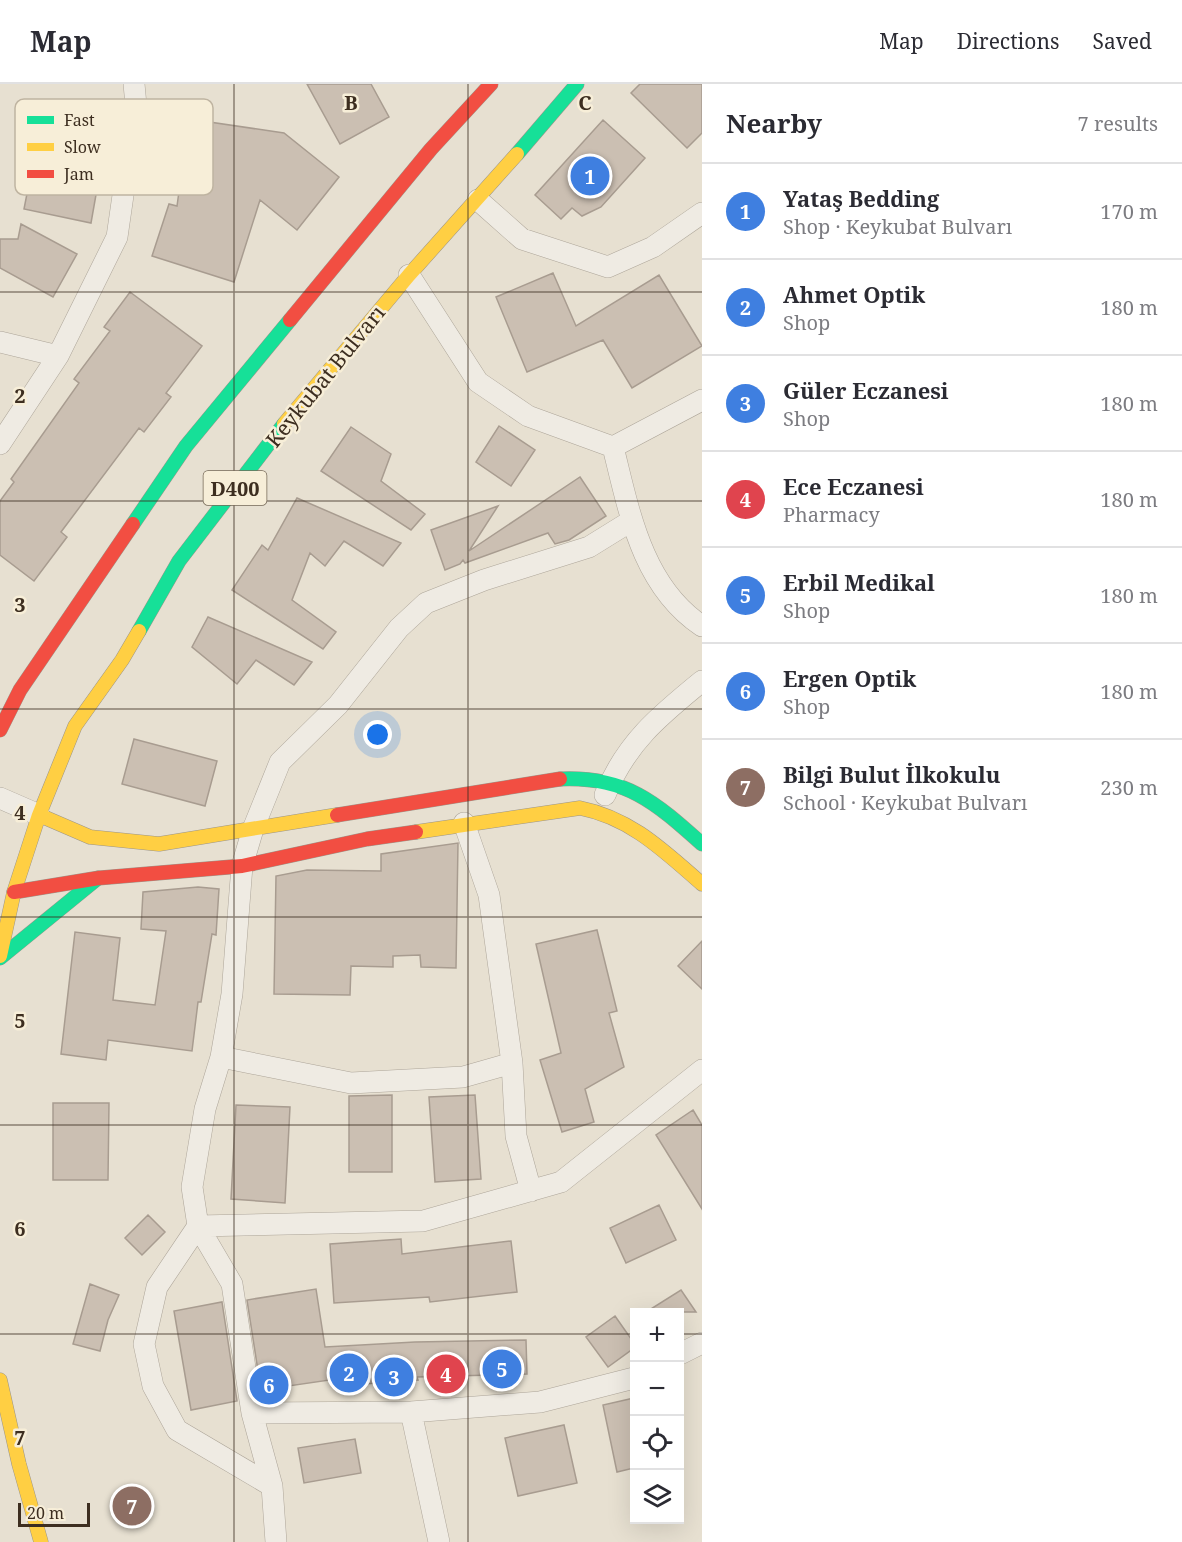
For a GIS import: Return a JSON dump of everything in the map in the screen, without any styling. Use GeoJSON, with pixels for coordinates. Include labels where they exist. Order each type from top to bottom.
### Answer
{"type":"FeatureCollection","features":[{"type":"Feature","properties":{"kind":"main road","name":"D400"},"geometry":{"type":"LineString","coordinates":[[0,730],[20,690],[186,446],[430,149],[491,84]]}},
{"type":"Feature","properties":{"kind":"main road","name":"Keykubat Bulvarı"},"geometry":{"type":"LineString","coordinates":[[0,957],[7,890],[75,726],[122,660],[179,561],[284,424],[409,275],[478,200],[577,84]]}},
{"type":"Feature","properties":{"kind":"main road"},"geometry":{"type":"LineString","coordinates":[[39,815],[90,837],[159,844],[561,779],[589,777],[611,780],[654,800],[702,844]]}},
{"type":"Feature","properties":{"kind":"main road"},"geometry":{"type":"LineString","coordinates":[[7,890],[99,878],[242,866],[367,839],[464,823],[580,808],[599,809],[618,816],[637,829],[702,884]]}},
{"type":"Feature","properties":{"kind":"main road"},"geometry":{"type":"LineString","coordinates":[[0,957],[99,878]]}},
{"type":"Feature","properties":{"kind":"main road"},"geometry":{"type":"LineString","coordinates":[[0,1380],[19,1464],[41,1542]]}},
{"type":"Feature","properties":{"kind":"street"},"geometry":{"type":"LineString","coordinates":[[134,84],[135,99]]}},
{"type":"Feature","properties":{"kind":"street"},"geometry":{"type":"LineString","coordinates":[[0,444],[58,356],[117,237],[123,195]]}},
{"type":"Feature","properties":{"kind":"street"},"geometry":{"type":"LineString","coordinates":[[478,200],[522,239],[608,267],[653,247],[702,213]]}},
{"type":"Feature","properties":{"kind":"street"},"geometry":{"type":"LineString","coordinates":[[409,275],[477,382],[528,416],[613,447],[702,400]]}},
{"type":"Feature","properties":{"kind":"street"},"geometry":{"type":"LineString","coordinates":[[0,342],[58,356]]}},
{"type":"Feature","properties":{"kind":"street"},"geometry":{"type":"LineString","coordinates":[[613,447],[631,521],[658,579],[674,601],[702,626]]}},
{"type":"Feature","properties":{"kind":"street"},"geometry":{"type":"LineString","coordinates":[[276,1542],[272,1486],[252,1413],[231,1284],[198,1226],[192,1186],[205,1109],[221,1057],[232,994],[242,866],[253,829],[280,762],[339,705],[399,628],[426,603],[484,580],[589,547],[631,521]]}},
{"type":"Feature","properties":{"kind":"street"},"geometry":{"type":"LineString","coordinates":[[599,809],[621,759],[661,714],[702,681]]}},
{"type":"Feature","properties":{"kind":"street"},"geometry":{"type":"LineString","coordinates":[[0,701],[20,690]]}},
{"type":"Feature","properties":{"kind":"street"},"geometry":{"type":"LineString","coordinates":[[0,798],[39,815]]}},
{"type":"Feature","properties":{"kind":"street"},"geometry":{"type":"LineString","coordinates":[[464,823],[489,895],[512,1063],[516,1136],[531,1191]]}},
{"type":"Feature","properties":{"kind":"street"},"geometry":{"type":"LineString","coordinates":[[221,1057],[351,1083],[463,1077],[512,1063]]}},
{"type":"Feature","properties":{"kind":"street"},"geometry":{"type":"LineString","coordinates":[[198,1226],[423,1221],[561,1182],[702,1070]]}},
{"type":"Feature","properties":{"kind":"street"},"geometry":{"type":"LineString","coordinates":[[198,1226],[157,1287],[144,1344],[153,1386],[177,1430],[272,1486]]}},
{"type":"Feature","properties":{"kind":"street"},"geometry":{"type":"LineString","coordinates":[[684,1352],[702,1342]]}},
{"type":"Feature","properties":{"kind":"street"},"geometry":{"type":"LineString","coordinates":[[252,1413],[411,1412],[540,1402],[630,1379]]}},
{"type":"Feature","properties":{"kind":"street"},"geometry":{"type":"LineString","coordinates":[[411,1412],[439,1542]]}},
{"type":"Feature","properties":{"kind":"building"},"geometry":{"type":"Polygon","coordinates":[[[307,84],[371,84],[389,117],[340,144],[307,84]]]}},
{"type":"Feature","properties":{"kind":"building"},"geometry":{"type":"Polygon","coordinates":[[[640,84],[702,84],[702,133],[687,148],[631,93],[640,84]]]}},
{"type":"Feature","properties":{"kind":"building"},"geometry":{"type":"Polygon","coordinates":[[[603,120],[645,158],[601,207],[582,216],[572,208],[561,219],[535,195],[603,120]]]}},
{"type":"Feature","properties":{"kind":"building"},"geometry":{"type":"Polygon","coordinates":[[[213,123],[284,133],[339,177],[297,230],[260,200],[234,282],[152,256],[169,204],[177,206],[179,195],[213,195],[213,123]]]}},
{"type":"Feature","properties":{"kind":"building"},"geometry":{"type":"Polygon","coordinates":[[[27,195],[96,195],[91,223],[24,209],[27,195]]]}},
{"type":"Feature","properties":{"kind":"building"},"geometry":{"type":"Polygon","coordinates":[[[21,224],[77,254],[53,297],[0,268],[0,239],[18,239],[21,224]]]}},
{"type":"Feature","properties":{"kind":"building"},"geometry":{"type":"Polygon","coordinates":[[[553,273],[576,326],[659,275],[702,346],[632,388],[603,340],[527,372],[496,297],[553,273]]]}},
{"type":"Feature","properties":{"kind":"building"},"geometry":{"type":"Polygon","coordinates":[[[130,292],[202,346],[166,393],[171,397],[144,432],[139,428],[61,532],[67,537],[34,581],[0,555],[0,501],[14,482],[11,479],[79,383],[74,379],[110,331],[104,327],[130,292]]]}},
{"type":"Feature","properties":{"kind":"building"},"geometry":{"type":"Polygon","coordinates":[[[499,426],[535,450],[511,486],[476,462],[499,426]]]}},
{"type":"Feature","properties":{"kind":"building"},"geometry":{"type":"Polygon","coordinates":[[[351,427],[391,454],[381,481],[425,514],[411,530],[321,471],[351,427]]]}},
{"type":"Feature","properties":{"kind":"building"},"geometry":{"type":"Polygon","coordinates":[[[580,477],[606,516],[569,540],[555,544],[548,533],[465,563],[463,560],[460,564],[445,570],[431,530],[498,506],[469,551],[580,477]]]}},
{"type":"Feature","properties":{"kind":"building"},"geometry":{"type":"Polygon","coordinates":[[[297,498],[401,543],[383,566],[344,541],[325,566],[310,553],[292,600],[336,632],[323,649],[232,590],[262,545],[268,550],[297,498]]]}},
{"type":"Feature","properties":{"kind":"building"},"geometry":{"type":"Polygon","coordinates":[[[208,617],[312,662],[294,685],[256,660],[237,684],[192,647],[208,617]]]}},
{"type":"Feature","properties":{"kind":"building"},"geometry":{"type":"Polygon","coordinates":[[[134,739],[217,761],[205,806],[122,784],[134,739]]]}},
{"type":"Feature","properties":{"kind":"building"},"geometry":{"type":"Polygon","coordinates":[[[458,843],[456,968],[421,967],[420,955],[393,956],[393,967],[351,966],[350,995],[274,994],[276,876],[307,870],[381,871],[381,854],[458,843]]]}},
{"type":"Feature","properties":{"kind":"building"},"geometry":{"type":"Polygon","coordinates":[[[198,887],[219,889],[216,935],[212,934],[201,1002],[198,1002],[192,1051],[108,1040],[106,1060],[61,1054],[75,932],[120,938],[113,1000],[155,1005],[166,931],[141,929],[143,892],[198,887]]]}},
{"type":"Feature","properties":{"kind":"building"},"geometry":{"type":"Polygon","coordinates":[[[597,930],[617,1011],[609,1013],[624,1067],[585,1089],[594,1122],[562,1132],[540,1060],[561,1053],[536,944],[597,930]]]}},
{"type":"Feature","properties":{"kind":"building"},"geometry":{"type":"Polygon","coordinates":[[[702,941],[702,989],[678,966],[702,941]]]}},
{"type":"Feature","properties":{"kind":"building"},"geometry":{"type":"Polygon","coordinates":[[[392,1095],[392,1172],[349,1172],[349,1096],[392,1095]]]}},
{"type":"Feature","properties":{"kind":"building"},"geometry":{"type":"Polygon","coordinates":[[[475,1095],[481,1179],[435,1182],[429,1097],[475,1095]]]}},
{"type":"Feature","properties":{"kind":"building"},"geometry":{"type":"Polygon","coordinates":[[[53,1103],[109,1103],[108,1180],[53,1180],[53,1103]]]}},
{"type":"Feature","properties":{"kind":"building"},"geometry":{"type":"Polygon","coordinates":[[[236,1105],[290,1107],[285,1203],[231,1199],[236,1105]]]}},
{"type":"Feature","properties":{"kind":"building"},"geometry":{"type":"Polygon","coordinates":[[[693,1110],[702,1125],[702,1209],[656,1135],[693,1110]]]}},
{"type":"Feature","properties":{"kind":"building"},"geometry":{"type":"Polygon","coordinates":[[[659,1205],[676,1240],[626,1263],[610,1228],[659,1205]]]}},
{"type":"Feature","properties":{"kind":"building"},"geometry":{"type":"Polygon","coordinates":[[[148,1215],[165,1232],[142,1255],[125,1238],[148,1215]]]}},
{"type":"Feature","properties":{"kind":"building"},"geometry":{"type":"Polygon","coordinates":[[[401,1239],[402,1254],[511,1241],[517,1292],[430,1302],[429,1297],[334,1303],[330,1244],[401,1239]]]}},
{"type":"Feature","properties":{"kind":"building"},"geometry":{"type":"Polygon","coordinates":[[[90,1284],[119,1295],[108,1320],[100,1351],[73,1344],[90,1284]]]}},
{"type":"Feature","properties":{"kind":"building"},"geometry":{"type":"Polygon","coordinates":[[[316,1289],[325,1347],[415,1342],[526,1340],[527,1374],[417,1377],[418,1380],[337,1386],[336,1379],[261,1390],[247,1300],[316,1289]]]}},
{"type":"Feature","properties":{"kind":"building"},"geometry":{"type":"Polygon","coordinates":[[[681,1290],[696,1312],[684,1312],[684,1308],[652,1308],[681,1290]]]}},
{"type":"Feature","properties":{"kind":"building"},"geometry":{"type":"Polygon","coordinates":[[[222,1302],[237,1401],[191,1410],[174,1311],[222,1302]]]}},
{"type":"Feature","properties":{"kind":"building"},"geometry":{"type":"Polygon","coordinates":[[[615,1316],[630,1337],[630,1351],[608,1367],[586,1337],[615,1316]]]}},
{"type":"Feature","properties":{"kind":"building"},"geometry":{"type":"Polygon","coordinates":[[[630,1399],[630,1469],[617,1472],[603,1405],[630,1399]]]}},
{"type":"Feature","properties":{"kind":"building"},"geometry":{"type":"Polygon","coordinates":[[[564,1425],[577,1483],[518,1496],[505,1438],[564,1425]]]}},
{"type":"Feature","properties":{"kind":"building"},"geometry":{"type":"Polygon","coordinates":[[[355,1439],[361,1473],[304,1483],[298,1448],[355,1439]]]}},
{"type":"Feature","properties":{"kind":"traffic: fast"},"geometry":{"type":"LineString","coordinates":[[517,154],[577,84]]}},
{"type":"Feature","properties":{"kind":"traffic: fast"},"geometry":{"type":"LineString","coordinates":[[133,524],[186,446],[290,320]]}},
{"type":"Feature","properties":{"kind":"traffic: fast"},"geometry":{"type":"LineString","coordinates":[[139,631],[179,561],[284,424]]}},
{"type":"Feature","properties":{"kind":"traffic: fast"},"geometry":{"type":"LineString","coordinates":[[560,779],[583,779],[622,787],[654,804],[702,844]]}},
{"type":"Feature","properties":{"kind":"traffic: fast"},"geometry":{"type":"LineString","coordinates":[[0,958],[98,878]]}},
{"type":"Feature","properties":{"kind":"traffic: slow"},"geometry":{"type":"LineString","coordinates":[[284,424],[409,275],[517,154]]}},
{"type":"Feature","properties":{"kind":"traffic: slow"},"geometry":{"type":"LineString","coordinates":[[0,956],[14,892],[39,815],[75,726],[122,660],[139,631]]}},
{"type":"Feature","properties":{"kind":"traffic: slow"},"geometry":{"type":"LineString","coordinates":[[416,832],[580,808],[615,819],[646,837],[702,884]]}},
{"type":"Feature","properties":{"kind":"traffic: slow"},"geometry":{"type":"LineString","coordinates":[[39,815],[90,837],[159,844],[337,815]]}},
{"type":"Feature","properties":{"kind":"traffic: slow"},"geometry":{"type":"LineString","coordinates":[[0,1380],[19,1464],[41,1542]]}},
{"type":"Feature","properties":{"kind":"traffic: jam"},"geometry":{"type":"LineString","coordinates":[[290,320],[431,149],[491,84]]}},
{"type":"Feature","properties":{"kind":"traffic: jam"},"geometry":{"type":"LineString","coordinates":[[0,730],[20,690],[133,524]]}},
{"type":"Feature","properties":{"kind":"traffic: jam"},"geometry":{"type":"LineString","coordinates":[[337,815],[560,779]]}},
{"type":"Feature","properties":{"kind":"traffic: jam"},"geometry":{"type":"LineString","coordinates":[[14,892],[99,878],[242,866],[367,839],[416,832]]}},
{"type":"Feature","properties":{"kind":"place","name":"Yataş Bedding"},"geometry":{"type":"Point","coordinates":[590,176]}},
{"type":"Feature","properties":{"kind":"place","name":"Erbil Medikal"},"geometry":{"type":"Point","coordinates":[502,1369]}},
{"type":"Feature","properties":{"kind":"place","name":"Ahmet Optik"},"geometry":{"type":"Point","coordinates":[349,1373]}},
{"type":"Feature","properties":{"kind":"place","name":"Ece Eczanesi"},"geometry":{"type":"Point","coordinates":[446,1374]}},
{"type":"Feature","properties":{"kind":"place","name":"Güler Eczanesi"},"geometry":{"type":"Point","coordinates":[394,1377]}},
{"type":"Feature","properties":{"kind":"place","name":"Ergen Optik"},"geometry":{"type":"Point","coordinates":[269,1385]}},
{"type":"Feature","properties":{"kind":"place","name":"Bilgi Bulut İlkokulu"},"geometry":{"type":"Point","coordinates":[132,1506]}}]}
